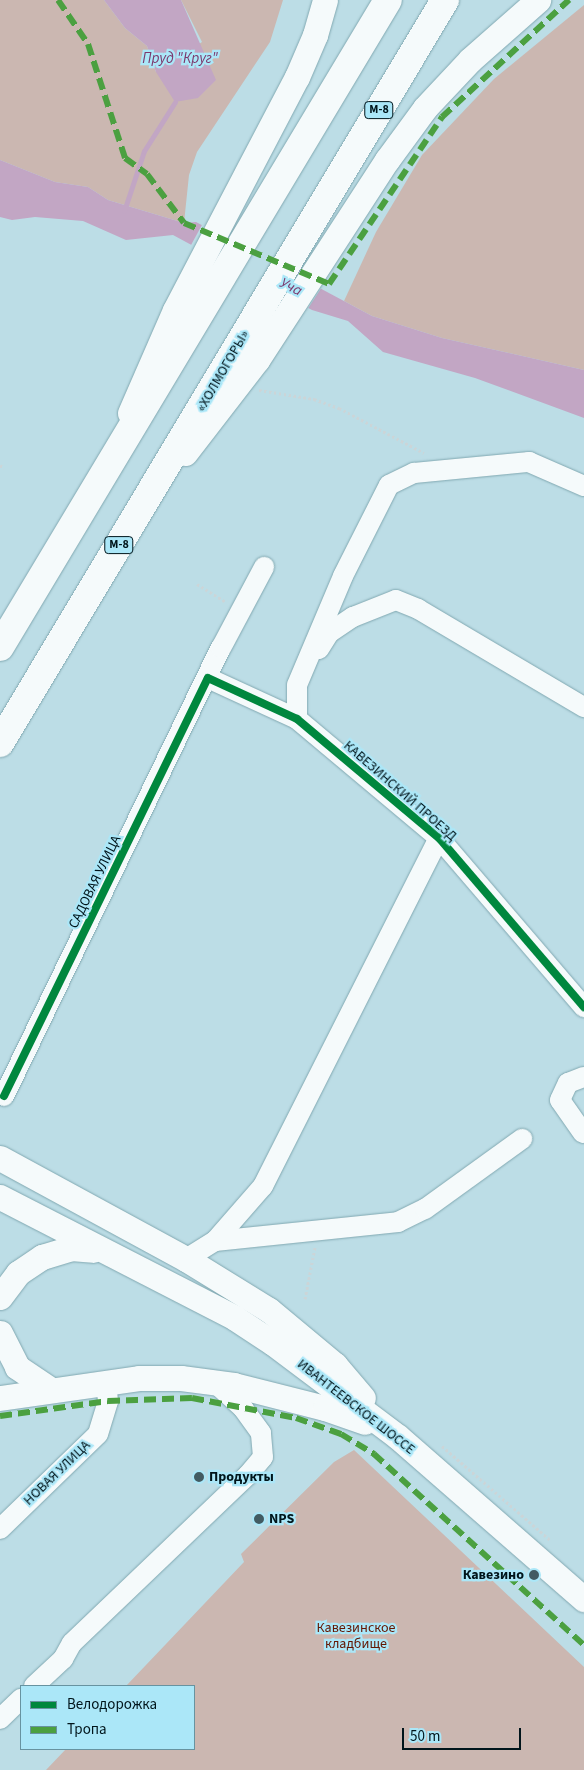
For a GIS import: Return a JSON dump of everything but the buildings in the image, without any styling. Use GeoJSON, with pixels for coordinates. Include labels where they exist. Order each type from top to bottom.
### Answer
{"type":"FeatureCollection","features":[{"type":"Feature","properties":{"kind":"highway"},"geometry":{"type":"LineString","coordinates":[[0,647],[103,474],[184,316],[272,195],[388,0]]}},
{"type":"Feature","properties":{"kind":"highway","name":"«ХОЛМОГОРЫ»"},"geometry":{"type":"LineString","coordinates":[[3,738],[138,513],[246,354],[313,219],[445,0]]}},
{"type":"Feature","properties":{"kind":"main road"},"geometry":{"type":"LineString","coordinates":[[184,316],[245,179],[297,77],[315,35],[325,0]]}},
{"type":"Feature","properties":{"kind":"main road"},"geometry":{"type":"LineString","coordinates":[[246,354],[340,236],[387,160],[425,108],[470,60],[538,0]]}},
{"type":"Feature","properties":{"kind":"main road"},"geometry":{"type":"LineString","coordinates":[[0,1158],[186,1259],[269,1310],[335,1366],[398,1437]]}},
{"type":"Feature","properties":{"kind":"main road","name":"ИВАНТЕЕВСКОЕ ШОССЕ"},"geometry":{"type":"LineString","coordinates":[[0,1198],[235,1318],[273,1343],[398,1437],[582,1592]]}},
{"type":"Feature","properties":{"kind":"main road","name":"ИВАНТЕЕВСКОЕ ШОССЕ"},"geometry":{"type":"LineString","coordinates":[[0,1213],[103,1252]]}},
{"type":"Feature","properties":{"kind":"main road"},"geometry":{"type":"LineString","coordinates":[[0,1297],[18,1273],[51,1252],[71,1248],[103,1252]]}},
{"type":"Feature","properties":{"kind":"main road"},"geometry":{"type":"LineString","coordinates":[[0,1333],[17,1367],[50,1389]]}},
{"type":"Feature","properties":{"kind":"main road"},"geometry":{"type":"LineString","coordinates":[[0,1398],[50,1389],[158,1377],[213,1381],[325,1408],[398,1437]]}},
{"type":"Feature","properties":{"kind":"street"},"geometry":{"type":"LineString","coordinates":[[357,52],[383,0]]}},
{"type":"Feature","properties":{"kind":"street"},"geometry":{"type":"LineString","coordinates":[[297,719],[297,685],[343,576],[389,485],[414,473],[529,462],[584,486]]}},
{"type":"Feature","properties":{"kind":"street","name":"САДОВАЯ УЛИЦА"},"geometry":{"type":"LineString","coordinates":[[4,1096],[241,610],[264,567]]}},
{"type":"Feature","properties":{"kind":"street"},"geometry":{"type":"LineString","coordinates":[[297,685],[329,633],[353,617],[396,600],[418,610],[584,707]]}},
{"type":"Feature","properties":{"kind":"street","name":"КАВЕЗИНСКИЙ ПРОЕЗД"},"geometry":{"type":"LineString","coordinates":[[208,678],[297,719],[439,838],[584,1007]]}},
{"type":"Feature","properties":{"kind":"street"},"geometry":{"type":"LineString","coordinates":[[186,1259],[215,1241],[263,1186],[439,838]]}},
{"type":"Feature","properties":{"kind":"street"},"geometry":{"type":"LineString","coordinates":[[583,1133],[560,1100],[568,1083],[584,1077]]}},
{"type":"Feature","properties":{"kind":"street"},"geometry":{"type":"LineString","coordinates":[[215,1241],[398,1222],[425,1210],[522,1139]]}},
{"type":"Feature","properties":{"kind":"street"},"geometry":{"type":"LineString","coordinates":[[35,1685],[63,1659],[72,1643],[248,1475],[263,1456],[262,1433],[242,1408],[213,1381]]}},
{"type":"Feature","properties":{"kind":"street","name":"НОВАЯ УЛИЦА"},"geometry":{"type":"LineString","coordinates":[[0,1529],[98,1434],[108,1401],[106,1383]]}},
{"type":"Feature","properties":{"kind":"street"},"geometry":{"type":"LineString","coordinates":[[0,1719],[20,1700]]}},
{"type":"Feature","properties":{"kind":"path"},"geometry":{"type":"LineString","coordinates":[[254,388],[314,399],[339,408],[426,454]]}},
{"type":"Feature","properties":{"kind":"path"},"geometry":{"type":"LineString","coordinates":[[197,584],[241,610]]}},
{"type":"Feature","properties":{"kind":"path"},"geometry":{"type":"LineString","coordinates":[[305,1299],[317,1231]]}},
{"type":"Feature","properties":{"kind":"green space"},"geometry":{"type":"Polygon","coordinates":[[[0,0],[104,0],[125,28],[147,46],[156,72],[202,42],[181,0],[283,0],[270,42],[197,152],[189,175],[184,223],[108,200],[88,187],[55,182],[0,160],[0,0]]]}},
{"type":"Feature","properties":{"kind":"green space"},"geometry":{"type":"Polygon","coordinates":[[[584,5],[584,370],[442,338],[372,316],[344,301],[376,232],[422,155],[494,79],[584,5]]]}},
{"type":"Feature","properties":{"kind":"green space","name":"Кавезинское кладбище"},"geometry":{"type":"Polygon","coordinates":[[[354,1450],[584,1667],[584,1770],[46,1770],[65,1750],[195,1750],[195,1685],[127,1685],[244,1562],[241,1554],[334,1462],[354,1450]]]}},
{"type":"Feature","properties":{"kind":"water","name":"Пруд \"Круг\""},"geometry":{"type":"Polygon","coordinates":[[[104,0],[181,0],[216,80],[198,98],[175,102],[156,72],[147,46],[125,28],[104,0]]]}},
{"type":"Feature","properties":{"kind":"water","name":"Уча"},"geometry":{"type":"Polygon","coordinates":[[[0,160],[55,182],[88,187],[108,200],[184,223],[196,222],[372,316],[442,338],[584,370],[584,418],[475,378],[383,352],[348,321],[312,310],[173,235],[126,240],[83,221],[35,217],[12,220],[0,217],[0,160]]]}},
{"type":"Feature","properties":{"kind":"pier"},"geometry":{"type":"Polygon","coordinates":[[[203,223],[322,287],[307,310],[190,247],[203,223]]]}},
{"type":"Feature","properties":{"kind":"waterway"},"geometry":{"type":"LineString","coordinates":[[124,211],[144,151],[175,102]]}},
{"type":"Feature","properties":{"kind":"marked path"},"geometry":{"type":"LineString","coordinates":[[58,0],[88,44],[125,158],[147,174],[184,223],[329,284],[442,117],[569,0]]}},
{"type":"Feature","properties":{"kind":"marked path"},"geometry":{"type":"LineString","coordinates":[[0,1416],[108,1401],[192,1398],[296,1418],[341,1434],[374,1454],[584,1645]]}},
{"type":"Feature","properties":{"kind":"cycle path"},"geometry":{"type":"LineString","coordinates":[[4,1096],[208,678],[297,719],[439,838],[584,1007]]}},
{"type":"Feature","properties":{"kind":"place","name":"Продукты"},"geometry":{"type":"Point","coordinates":[199,1477]}},
{"type":"Feature","properties":{"kind":"place","name":"NPS"},"geometry":{"type":"Point","coordinates":[259,1519]}},
{"type":"Feature","properties":{"kind":"place","name":"Кавезино"},"geometry":{"type":"Point","coordinates":[534,1575]}}]}
